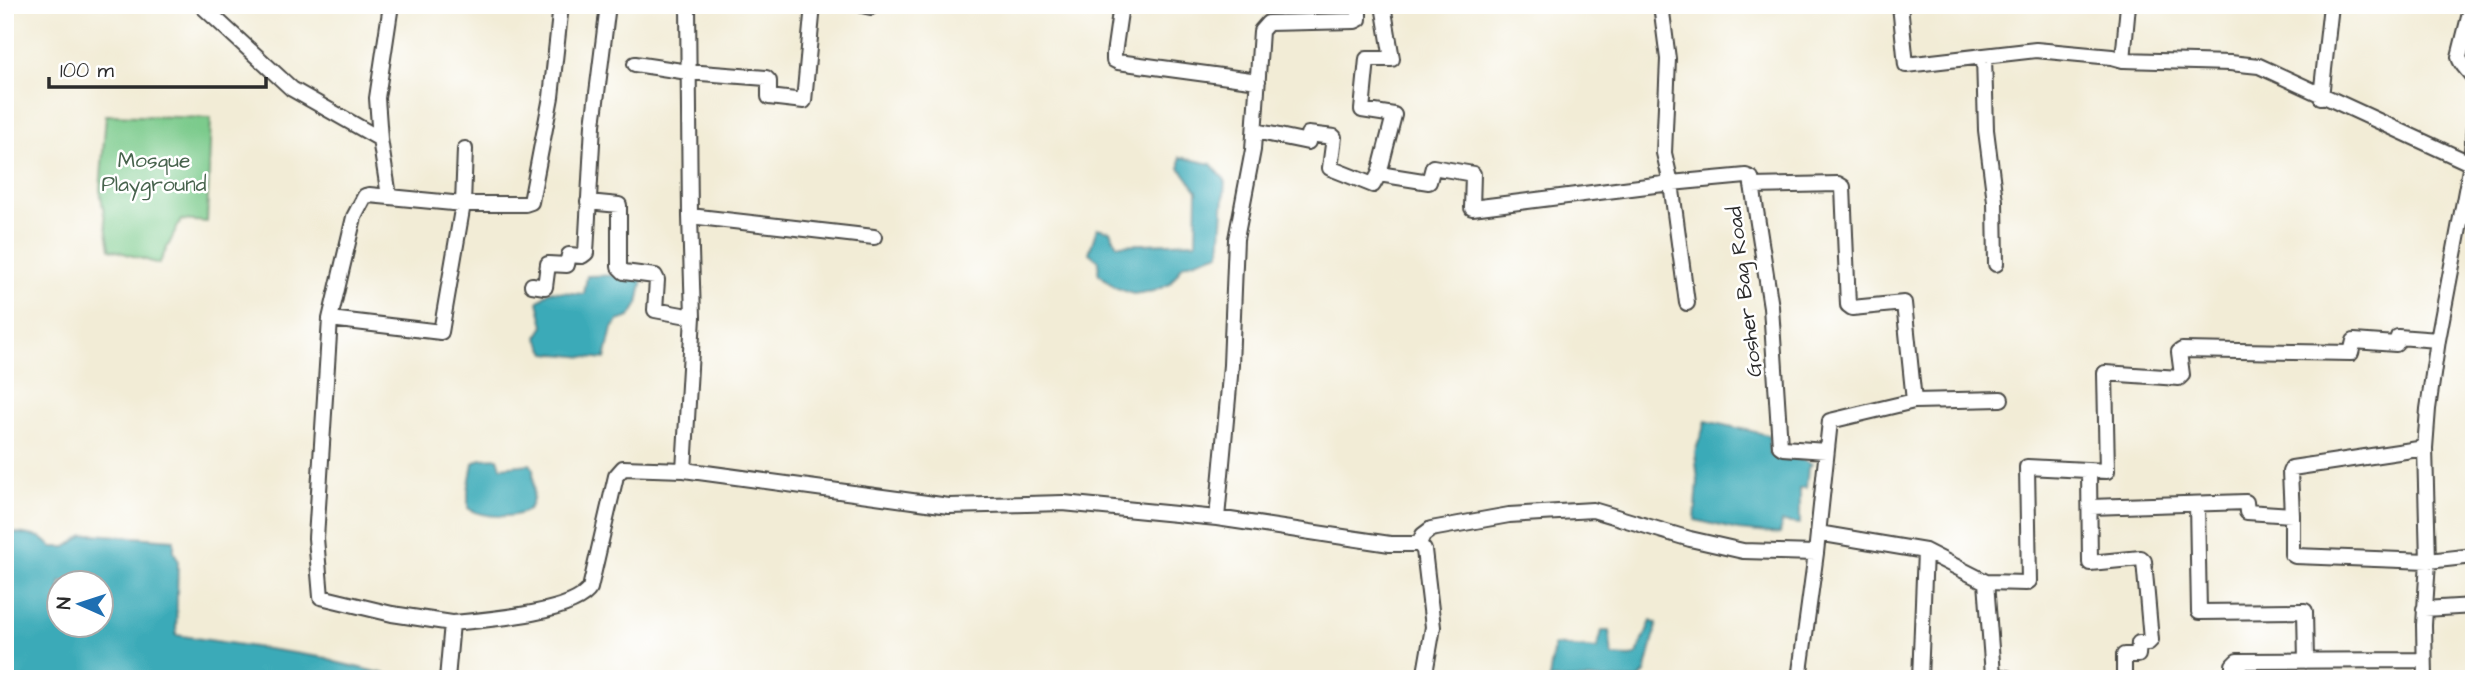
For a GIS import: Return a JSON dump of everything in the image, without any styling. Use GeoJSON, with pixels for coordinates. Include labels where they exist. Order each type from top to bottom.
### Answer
{"type":"FeatureCollection","features":[{"type":"Feature","properties":{"kind":"street"},"geometry":{"type":"LineString","coordinates":[[201,5],[292,89],[380,139]]}},
{"type":"Feature","properties":{"kind":"street"},"geometry":{"type":"LineString","coordinates":[[388,196],[377,98],[391,5]]}},
{"type":"Feature","properties":{"kind":"street"},"geometry":{"type":"LineString","coordinates":[[562,5],[551,97],[531,202],[463,204],[369,195],[361,200],[354,217],[330,319],[316,538],[319,593],[325,599],[392,614],[452,623],[524,616],[581,598],[590,589],[604,536],[615,476],[623,468],[684,470],[949,506],[1063,503],[1217,518],[1390,544],[1419,544]]}},
{"type":"Feature","properties":{"kind":"street"},"geometry":{"type":"LineString","coordinates":[[532,285],[545,287],[548,264],[567,265],[569,255],[585,255],[593,125],[608,5]]}},
{"type":"Feature","properties":{"kind":"street"},"geometry":{"type":"LineString","coordinates":[[684,470],[693,317],[688,5]]}},
{"type":"Feature","properties":{"kind":"street"},"geometry":{"type":"LineString","coordinates":[[635,64],[688,72],[766,78],[769,81],[769,97],[804,101],[813,5]]}},
{"type":"Feature","properties":{"kind":"street"},"geometry":{"type":"LineString","coordinates":[[1121,5],[1114,60],[1258,81]]}},
{"type":"Feature","properties":{"kind":"street"},"geometry":{"type":"LineString","coordinates":[[1217,518],[1231,365],[1236,239],[1255,131],[1261,31],[1268,23],[1354,21],[1359,19],[1359,5]]}},
{"type":"Feature","properties":{"kind":"street"},"geometry":{"type":"LineString","coordinates":[[1255,131],[1308,142],[1308,134],[1334,137],[1331,168],[1373,185],[1379,174],[1394,116],[1362,110],[1367,59],[1392,59],[1383,5]]}},
{"type":"Feature","properties":{"kind":"street"},"geometry":{"type":"LineString","coordinates":[[1661,5],[1668,59],[1664,153],[1671,183],[1686,303]]}},
{"type":"Feature","properties":{"kind":"street"},"geometry":{"type":"LineString","coordinates":[[1900,5],[1906,65],[2036,50],[2123,60],[2254,65],[2473,164]]}},
{"type":"Feature","properties":{"kind":"street"},"geometry":{"type":"LineString","coordinates":[[2123,60],[2128,5]]}},
{"type":"Feature","properties":{"kind":"street"},"geometry":{"type":"LineString","coordinates":[[2321,97],[2331,5]]}},
{"type":"Feature","properties":{"kind":"street"},"geometry":{"type":"LineString","coordinates":[[2472,5],[2459,57],[2460,63],[2474,79]]}},
{"type":"Feature","properties":{"kind":"street"},"geometry":{"type":"LineString","coordinates":[[1984,56],[1986,130],[1995,201],[1996,264]]}},
{"type":"Feature","properties":{"kind":"street"},"geometry":{"type":"LineString","coordinates":[[2424,679],[2424,609],[2428,561],[2425,448],[2438,340],[2473,164],[2474,126]]}},
{"type":"Feature","properties":{"kind":"street"},"geometry":{"type":"LineString","coordinates":[[330,319],[441,332],[463,204],[465,149]]}},
{"type":"Feature","properties":{"kind":"street"},"geometry":{"type":"LineString","coordinates":[[1379,174],[1429,182],[1433,167],[1473,174],[1472,208],[1671,183]]}},
{"type":"Feature","properties":{"kind":"street","name":"Gosher Bag Road"},"geometry":{"type":"LineString","coordinates":[[1671,183],[1746,176],[1751,178],[1771,307],[1780,446],[1826,451]]}},
{"type":"Feature","properties":{"kind":"street"},"geometry":{"type":"LineString","coordinates":[[1752,186],[1839,184],[1843,187],[1847,305],[1852,308],[1904,303],[1914,401]]}},
{"type":"Feature","properties":{"kind":"street"},"geometry":{"type":"LineString","coordinates":[[588,202],[619,205],[619,267],[624,272],[655,276],[655,310],[693,317]]}},
{"type":"Feature","properties":{"kind":"street"},"geometry":{"type":"LineString","coordinates":[[690,216],[874,237]]}},
{"type":"Feature","properties":{"kind":"street"},"geometry":{"type":"LineString","coordinates":[[1818,533],[1925,551],[1986,582],[2026,583],[2029,581],[2027,467],[2105,472],[2108,470],[2105,373],[2182,377],[2179,352],[2182,350],[2351,353],[2354,341],[2396,344],[2399,337],[2438,340]]}},
{"type":"Feature","properties":{"kind":"street"},"geometry":{"type":"LineString","coordinates":[[1799,679],[1830,421],[1914,401],[2001,399]]}},
{"type":"Feature","properties":{"kind":"street"},"geometry":{"type":"LineString","coordinates":[[2425,448],[2292,468],[2292,554],[2428,561],[2474,556]]}},
{"type":"Feature","properties":{"kind":"street"},"geometry":{"type":"LineString","coordinates":[[2090,471],[2090,563],[2141,558],[2144,561],[2151,640],[2148,643],[2138,643],[2138,655],[2124,655],[2124,679]]}},
{"type":"Feature","properties":{"kind":"street"},"geometry":{"type":"LineString","coordinates":[[2090,507],[2246,502],[2247,512],[2291,515]]}},
{"type":"Feature","properties":{"kind":"street"},"geometry":{"type":"LineString","coordinates":[[2197,504],[2199,612],[2305,611],[2306,661]]}},
{"type":"Feature","properties":{"kind":"street"},"geometry":{"type":"LineString","coordinates":[[1419,544],[1423,535],[1431,529],[1509,515],[1593,510],[1690,539],[1743,551],[1816,553]]}},
{"type":"Feature","properties":{"kind":"street"},"geometry":{"type":"LineString","coordinates":[[1419,544],[1424,550],[1433,627],[1424,679]]}},
{"type":"Feature","properties":{"kind":"street"},"geometry":{"type":"LineString","coordinates":[[1920,679],[1925,551]]}},
{"type":"Feature","properties":{"kind":"street"},"geometry":{"type":"LineString","coordinates":[[1986,582],[1993,675],[2011,679]]}},
{"type":"Feature","properties":{"kind":"street"},"geometry":{"type":"LineString","coordinates":[[2424,609],[2474,606]]}},
{"type":"Feature","properties":{"kind":"street"},"geometry":{"type":"LineString","coordinates":[[447,679],[452,623]]}},
{"type":"Feature","properties":{"kind":"street"},"geometry":{"type":"LineString","coordinates":[[2233,679],[2233,665],[2237,661],[2424,660]]}},
{"type":"Feature","properties":{"kind":"green space","name":"Mosque Playground"},"geometry":{"type":"Polygon","coordinates":[[[106,115],[211,118],[207,222],[181,220],[159,264],[110,249],[100,190],[106,115]]]}},
{"type":"Feature","properties":{"kind":"water"},"geometry":{"type":"Polygon","coordinates":[[[1180,157],[1211,164],[1225,180],[1220,253],[1183,265],[1170,284],[1154,291],[1133,294],[1114,287],[1098,273],[1099,261],[1089,253],[1097,228],[1110,231],[1117,245],[1196,242],[1197,191],[1180,168],[1180,157]]]}},
{"type":"Feature","properties":{"kind":"water"},"geometry":{"type":"Polygon","coordinates":[[[626,275],[643,278],[638,304],[630,317],[618,321],[612,328],[605,359],[546,353],[537,337],[544,326],[538,302],[549,291],[584,294],[587,276],[626,275]]]}},
{"type":"Feature","properties":{"kind":"water"},"geometry":{"type":"Polygon","coordinates":[[[1706,421],[1769,435],[1769,454],[1812,464],[1808,468],[1806,488],[1800,488],[1800,524],[1782,522],[1780,534],[1738,530],[1695,520],[1698,481],[1695,452],[1706,421]]]}},
{"type":"Feature","properties":{"kind":"water"},"geometry":{"type":"Polygon","coordinates":[[[498,458],[501,467],[530,464],[533,468],[533,499],[525,511],[510,516],[491,516],[468,508],[473,463],[481,459],[498,458]]]}},
{"type":"Feature","properties":{"kind":"water"},"geometry":{"type":"Polygon","coordinates":[[[5,528],[12,532],[40,537],[52,547],[66,547],[84,535],[92,534],[174,540],[174,552],[178,560],[176,635],[327,658],[406,679],[5,679],[5,528]]]}},
{"type":"Feature","properties":{"kind":"water"},"geometry":{"type":"Polygon","coordinates":[[[1651,621],[1657,624],[1645,673],[1639,679],[1549,679],[1554,645],[1597,649],[1602,631],[1609,631],[1612,656],[1630,657],[1637,654],[1651,621]]]}}]}
